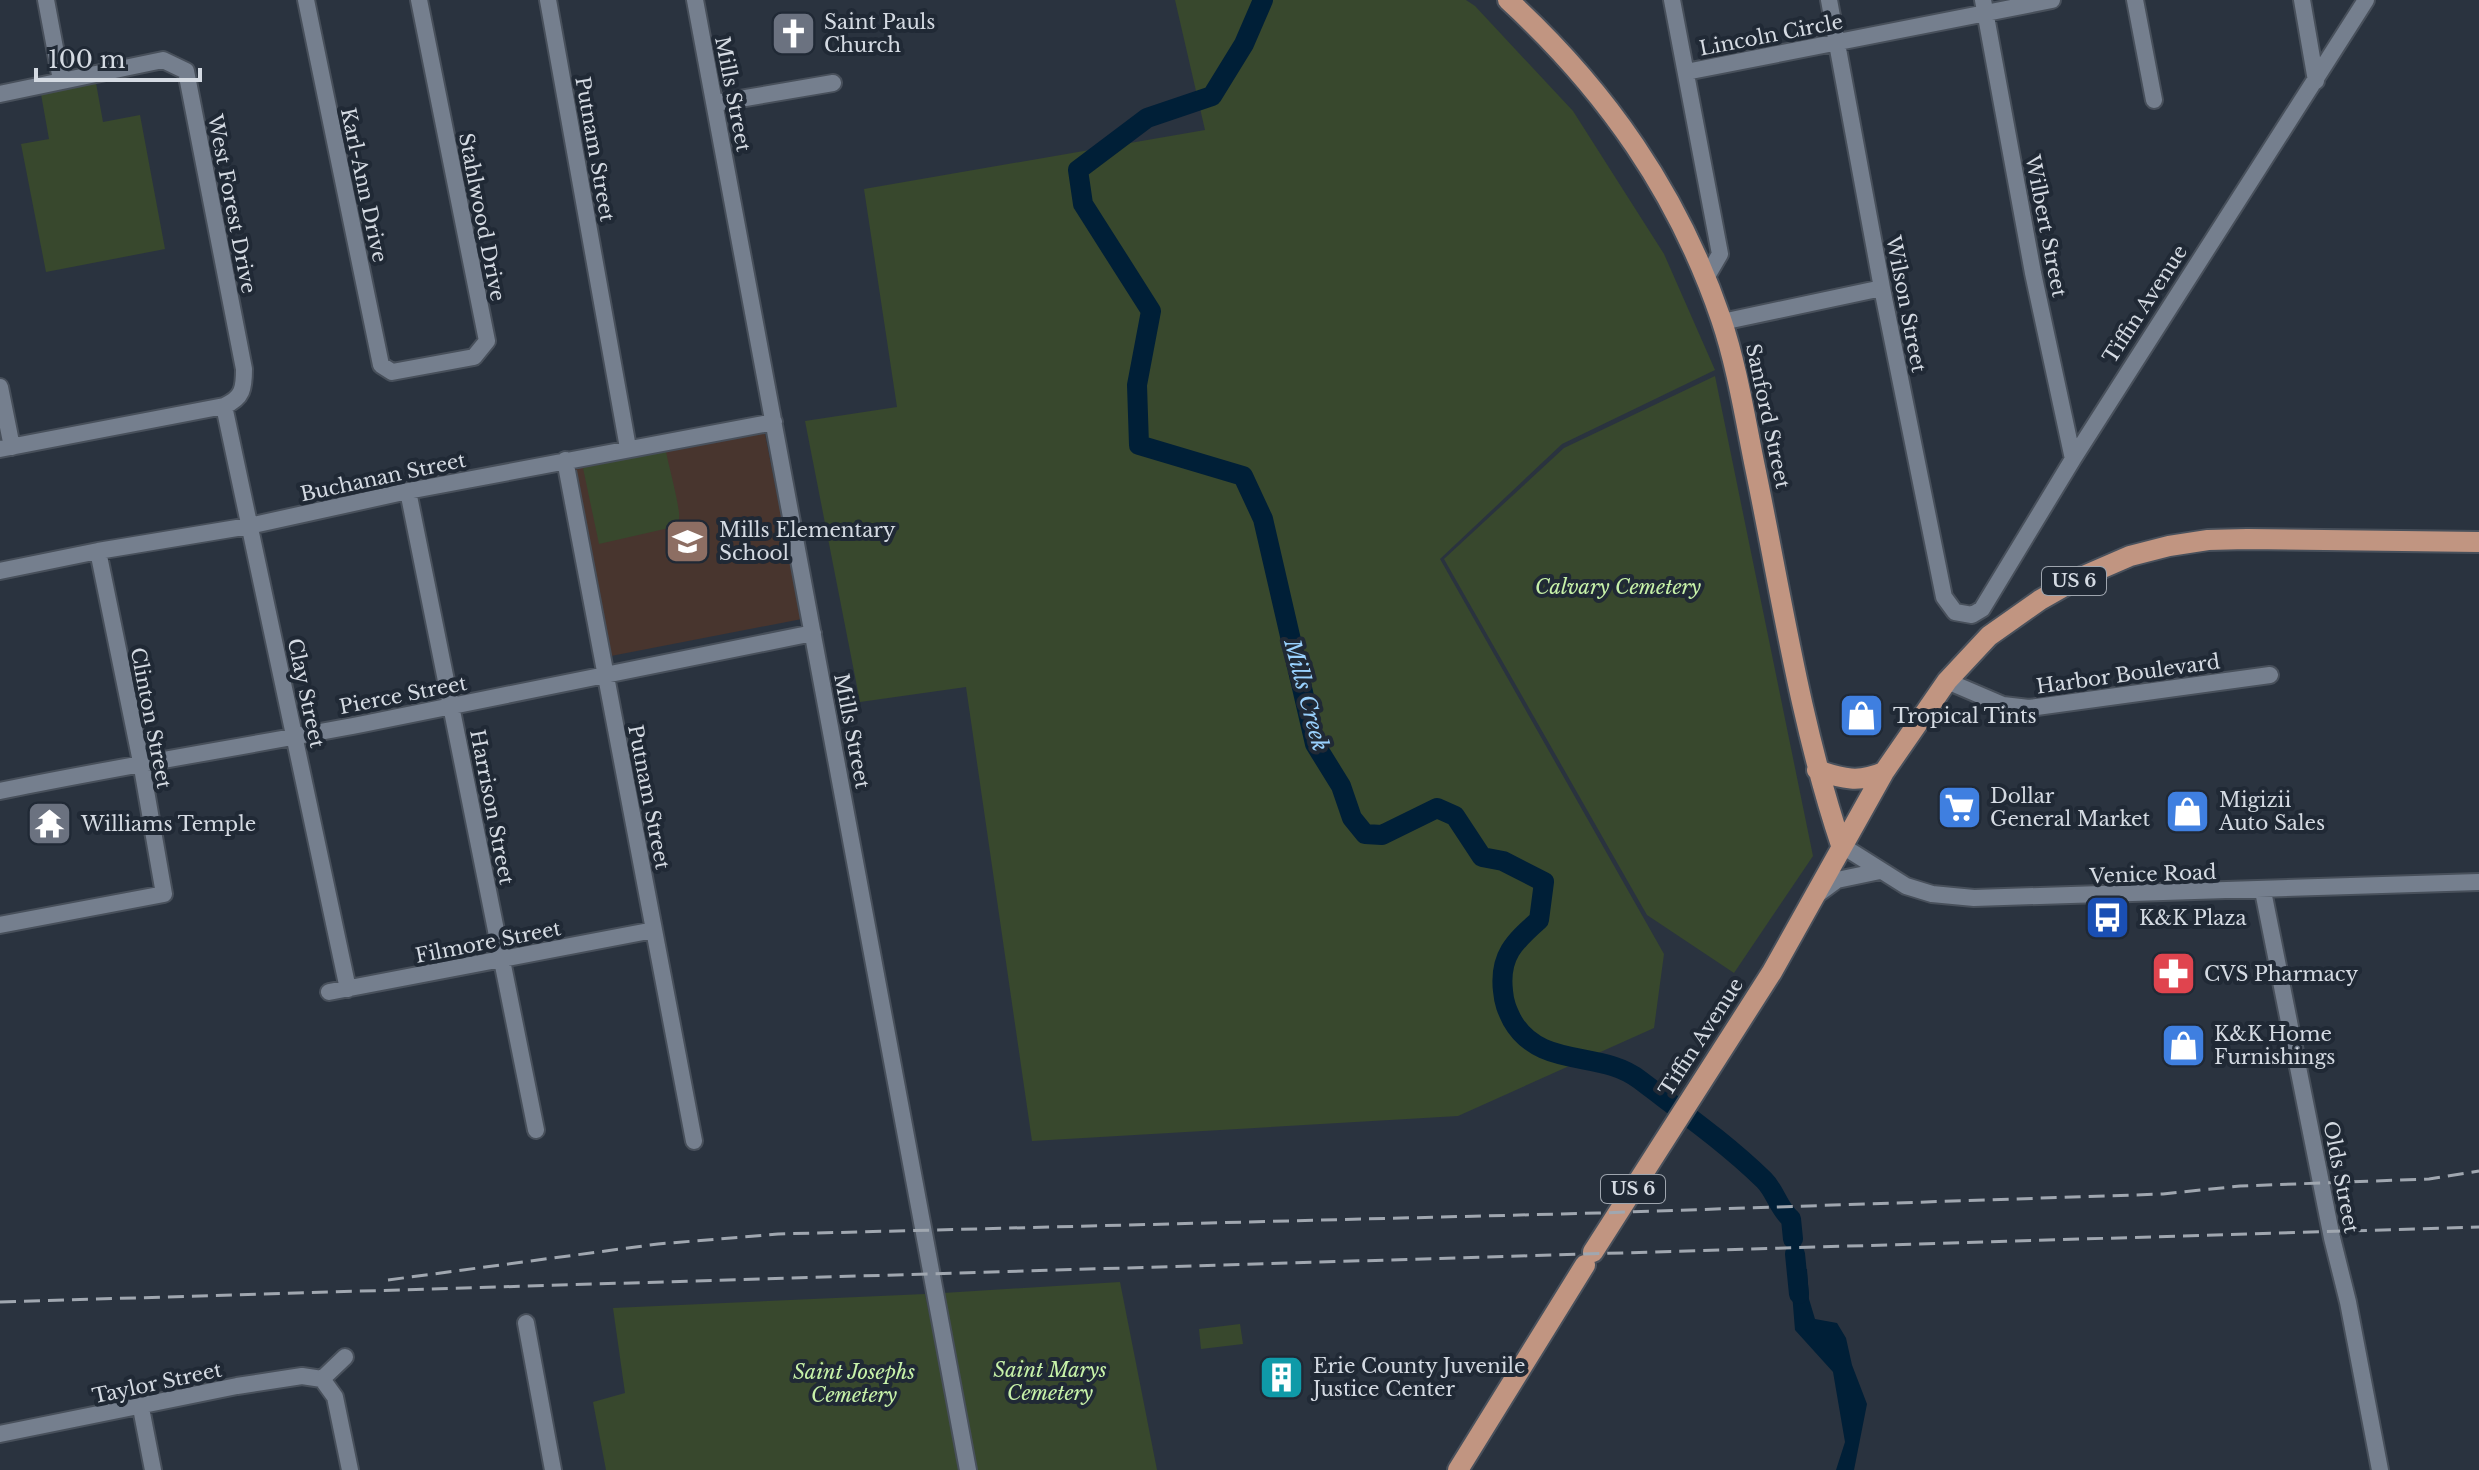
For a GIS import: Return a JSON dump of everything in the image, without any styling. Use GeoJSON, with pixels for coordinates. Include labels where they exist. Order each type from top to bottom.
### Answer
{"type":"FeatureCollection","features":[{"type":"Feature","properties":{"kind":"main road","name":"Sanford Street"},"geometry":{"type":"LineString","coordinates":[[1508,0],[1573,64],[1614,113],[1668,197],[1706,278],[1722,322],[1740,392],[1817,770],[1841,845]]}},
{"type":"Feature","properties":{"kind":"main road","name":"US 6"},"geometry":{"type":"LineString","coordinates":[[1841,845],[1884,772],[1947,681],[1989,636],[2077,579],[2130,556],[2208,540],[2479,542]]}},
{"type":"Feature","properties":{"kind":"main road"},"geometry":{"type":"LineString","coordinates":[[1817,770],[1856,781],[1884,772]]}},
{"type":"Feature","properties":{"kind":"main road","name":"Tiffin Avenue"},"geometry":{"type":"LineString","coordinates":[[1458,1470],[1672,1126],[1772,972],[1841,845]]}},
{"type":"Feature","properties":{"kind":"street"},"geometry":{"type":"LineString","coordinates":[[0,94],[61,80],[46,0]]}},
{"type":"Feature","properties":{"kind":"street","name":"Karl-Ann Drive"},"geometry":{"type":"LineString","coordinates":[[306,0],[381,365],[392,372]]}},
{"type":"Feature","properties":{"kind":"street","name":"Stahlwood Drive"},"geometry":{"type":"LineString","coordinates":[[392,372],[474,357],[487,341],[419,0]]}},
{"type":"Feature","properties":{"kind":"street","name":"Putnam Street"},"geometry":{"type":"LineString","coordinates":[[548,0],[628,448]]}},
{"type":"Feature","properties":{"kind":"street","name":"Mills Street"},"geometry":{"type":"LineString","coordinates":[[695,0],[968,1470]]}},
{"type":"Feature","properties":{"kind":"street"},"geometry":{"type":"LineString","coordinates":[[1672,0],[1720,254],[1706,278]]}},
{"type":"Feature","properties":{"kind":"street","name":"Wilson Street"},"geometry":{"type":"LineString","coordinates":[[1829,0],[1882,288],[1944,597],[1955,612]]}},
{"type":"Feature","properties":{"kind":"street","name":"Lincoln Circle"},"geometry":{"type":"LineString","coordinates":[[1686,72],[1838,43],[1985,7],[2052,0]]}},
{"type":"Feature","properties":{"kind":"street"},"geometry":{"type":"LineString","coordinates":[[2135,0],[2154,100]]}},
{"type":"Feature","properties":{"kind":"street"},"geometry":{"type":"LineString","coordinates":[[2302,0],[2316,81]]}},
{"type":"Feature","properties":{"kind":"street","name":"Tiffin Avenue"},"geometry":{"type":"LineString","coordinates":[[1955,612],[1972,615],[1982,609],[2073,459],[2366,0]]}},
{"type":"Feature","properties":{"kind":"street","name":"Wilbert Street"},"geometry":{"type":"LineString","coordinates":[[1985,7],[2033,273],[2073,459]]}},
{"type":"Feature","properties":{"kind":"street","name":"West Forest Drive"},"geometry":{"type":"LineString","coordinates":[[61,80],[163,60],[186,71],[244,369],[244,391],[235,402],[224,406]]}},
{"type":"Feature","properties":{"kind":"street"},"geometry":{"type":"LineString","coordinates":[[716,103],[833,83]]}},
{"type":"Feature","properties":{"kind":"street"},"geometry":{"type":"LineString","coordinates":[[1722,322],[1882,288]]}},
{"type":"Feature","properties":{"kind":"street"},"geometry":{"type":"LineString","coordinates":[[0,387],[6,448],[224,406]]}},
{"type":"Feature","properties":{"kind":"street","name":"Clay Street"},"geometry":{"type":"LineString","coordinates":[[224,406],[348,989]]}},
{"type":"Feature","properties":{"kind":"street","name":"Buchanan Street"},"geometry":{"type":"LineString","coordinates":[[0,571],[249,526],[408,491],[774,422]]}},
{"type":"Feature","properties":{"kind":"street","name":"Putnam Street"},"geometry":{"type":"LineString","coordinates":[[565,460],[694,1141]]}},
{"type":"Feature","properties":{"kind":"street","name":"Harrison Street"},"geometry":{"type":"LineString","coordinates":[[408,491],[536,1130]]}},
{"type":"Feature","properties":{"kind":"street","name":"Clinton Street"},"geometry":{"type":"LineString","coordinates":[[1,920],[164,894],[98,551]]}},
{"type":"Feature","properties":{"kind":"street","name":"Pierce Street"},"geometry":{"type":"LineString","coordinates":[[0,791],[141,762],[451,707],[605,673],[813,633]]}},
{"type":"Feature","properties":{"kind":"street","name":"Harbor Boulevard"},"geometry":{"type":"LineString","coordinates":[[1947,681],[2003,705],[2029,708],[2270,675]]}},
{"type":"Feature","properties":{"kind":"street","name":"Venice Road"},"geometry":{"type":"LineString","coordinates":[[1841,845],[1906,886],[1932,894],[1974,898],[2479,882]]}},
{"type":"Feature","properties":{"kind":"street"},"geometry":{"type":"LineString","coordinates":[[1811,900],[1837,880],[1880,871]]}},
{"type":"Feature","properties":{"kind":"street","name":"Olds Street"},"geometry":{"type":"LineString","coordinates":[[2263,891],[2380,1470]]}},
{"type":"Feature","properties":{"kind":"street","name":"Filmore Street"},"geometry":{"type":"LineString","coordinates":[[329,992],[654,930]]}},
{"type":"Feature","properties":{"kind":"street"},"geometry":{"type":"LineString","coordinates":[[526,1323],[553,1470]]}},
{"type":"Feature","properties":{"kind":"street"},"geometry":{"type":"LineString","coordinates":[[345,1357],[322,1379],[335,1397],[350,1470]]}},
{"type":"Feature","properties":{"kind":"street","name":"Taylor Street"},"geometry":{"type":"LineString","coordinates":[[0,1434],[141,1408],[237,1386],[302,1376],[322,1379]]}},
{"type":"Feature","properties":{"kind":"street"},"geometry":{"type":"LineString","coordinates":[[141,1408],[153,1470]]}},
{"type":"Feature","properties":{"kind":"shaded area","name":"Mills Elementary School"},"geometry":{"type":"Polygon","coordinates":[[[764,429],[802,619],[611,656],[574,466],[764,429]]]}},
{"type":"Feature","properties":{"kind":"green space"},"geometry":{"type":"Polygon","coordinates":[[[1175,0],[1466,0],[1475,6],[1573,111],[1664,254],[1715,370],[1562,444],[1440,559],[1664,954],[1654,1028],[1458,1116],[1032,1141],[966,687],[860,702],[805,421],[897,407],[864,189],[1205,130],[1175,0]]]}},
{"type":"Feature","properties":{"kind":"green space"},"geometry":{"type":"Polygon","coordinates":[[[96,83],[103,122],[140,115],[165,249],[46,272],[21,144],[49,139],[41,94],[96,83]]]}},
{"type":"Feature","properties":{"kind":"green space","name":"Calvary Cemetery"},"geometry":{"type":"Polygon","coordinates":[[[1715,376],[1813,856],[1734,973],[1647,915],[1444,559],[1564,448],[1715,376]]]}},
{"type":"Feature","properties":{"kind":"green space"},"geometry":{"type":"Polygon","coordinates":[[[666,451],[678,506],[677,522],[669,528],[599,544],[583,468],[666,451]]]}},
{"type":"Feature","properties":{"kind":"green space","name":"Saint Marys Cemetery"},"geometry":{"type":"Polygon","coordinates":[[[1120,1282],[1157,1470],[977,1470],[943,1293],[1120,1282]]]}},
{"type":"Feature","properties":{"kind":"green space","name":"Saint Josephs Cemetery"},"geometry":{"type":"Polygon","coordinates":[[[925,1294],[962,1470],[606,1470],[593,1402],[625,1393],[613,1308],[925,1294]]]}},
{"type":"Feature","properties":{"kind":"green space"},"geometry":{"type":"Polygon","coordinates":[[[1240,1324],[1243,1344],[1201,1349],[1199,1329],[1240,1324]]]}},
{"type":"Feature","properties":{"kind":"water"},"geometry":{"type":"Polygon","coordinates":[[[1790,1268],[1807,1269],[1809,1299],[1815,1319],[1837,1323],[1846,1338],[1852,1365],[1867,1404],[1854,1470],[1836,1470],[1845,1442],[1833,1372],[1795,1330],[1790,1268]]]}},
{"type":"Feature","properties":{"kind":"waterway","name":"Mills Creek"},"geometry":{"type":"LineString","coordinates":[[1263,0],[1244,44],[1212,96],[1147,118],[1078,170],[1083,204],[1151,311],[1137,385],[1139,445],[1243,476],[1263,519],[1315,744],[1341,786],[1352,818],[1365,834],[1382,835],[1437,808],[1455,816],[1482,857],[1503,861],[1544,882],[1539,920],[1522,935],[1510,951],[1503,968],[1506,1006],[1524,1036],[1555,1053],[1624,1071],[1688,1116],[1768,1185],[1791,1219],[1793,1239]]}},
{"type":"Feature","properties":{"kind":"waterway","name":"Mills Creek"},"geometry":{"type":"LineString","coordinates":[[1795,1254],[1799,1294]]}},
{"type":"Feature","properties":{"kind":"railway"},"geometry":{"type":"LineString","coordinates":[[388,1280],[658,1244],[778,1234],[1598,1213],[2163,1194],[2240,1186],[2429,1179],[2479,1171]]}},
{"type":"Feature","properties":{"kind":"railway"},"geometry":{"type":"LineString","coordinates":[[0,1302],[2479,1227]]}},
{"type":"Feature","properties":{"kind":"place","name":"Saint Pauls Church"},"geometry":{"type":"Point","coordinates":[793,33]}},
{"type":"Feature","properties":{"kind":"place","name":"Mills Elementary School"},"geometry":{"type":"Point","coordinates":[688,542]}},
{"type":"Feature","properties":{"kind":"place","name":"Tropical Tints"},"geometry":{"type":"Point","coordinates":[1862,716]}},
{"type":"Feature","properties":{"kind":"place","name":"Dollar General Market"},"geometry":{"type":"Point","coordinates":[1959,807]}},
{"type":"Feature","properties":{"kind":"place","name":"Migizii Auto Sales"},"geometry":{"type":"Point","coordinates":[2188,811]}},
{"type":"Feature","properties":{"kind":"place","name":"Williams Temple"},"geometry":{"type":"Point","coordinates":[50,824]}},
{"type":"Feature","properties":{"kind":"place","name":"K&K Plaza"},"geometry":{"type":"Point","coordinates":[2108,918]}},
{"type":"Feature","properties":{"kind":"place","name":"CVS Pharmacy"},"geometry":{"type":"Point","coordinates":[2173,974]}},
{"type":"Feature","properties":{"kind":"place","name":"K&K Home Furnishings"},"geometry":{"type":"Point","coordinates":[2183,1045]}},
{"type":"Feature","properties":{"kind":"place","name":"Erie County Juvenile Justice Center"},"geometry":{"type":"Point","coordinates":[1282,1377]}}]}
